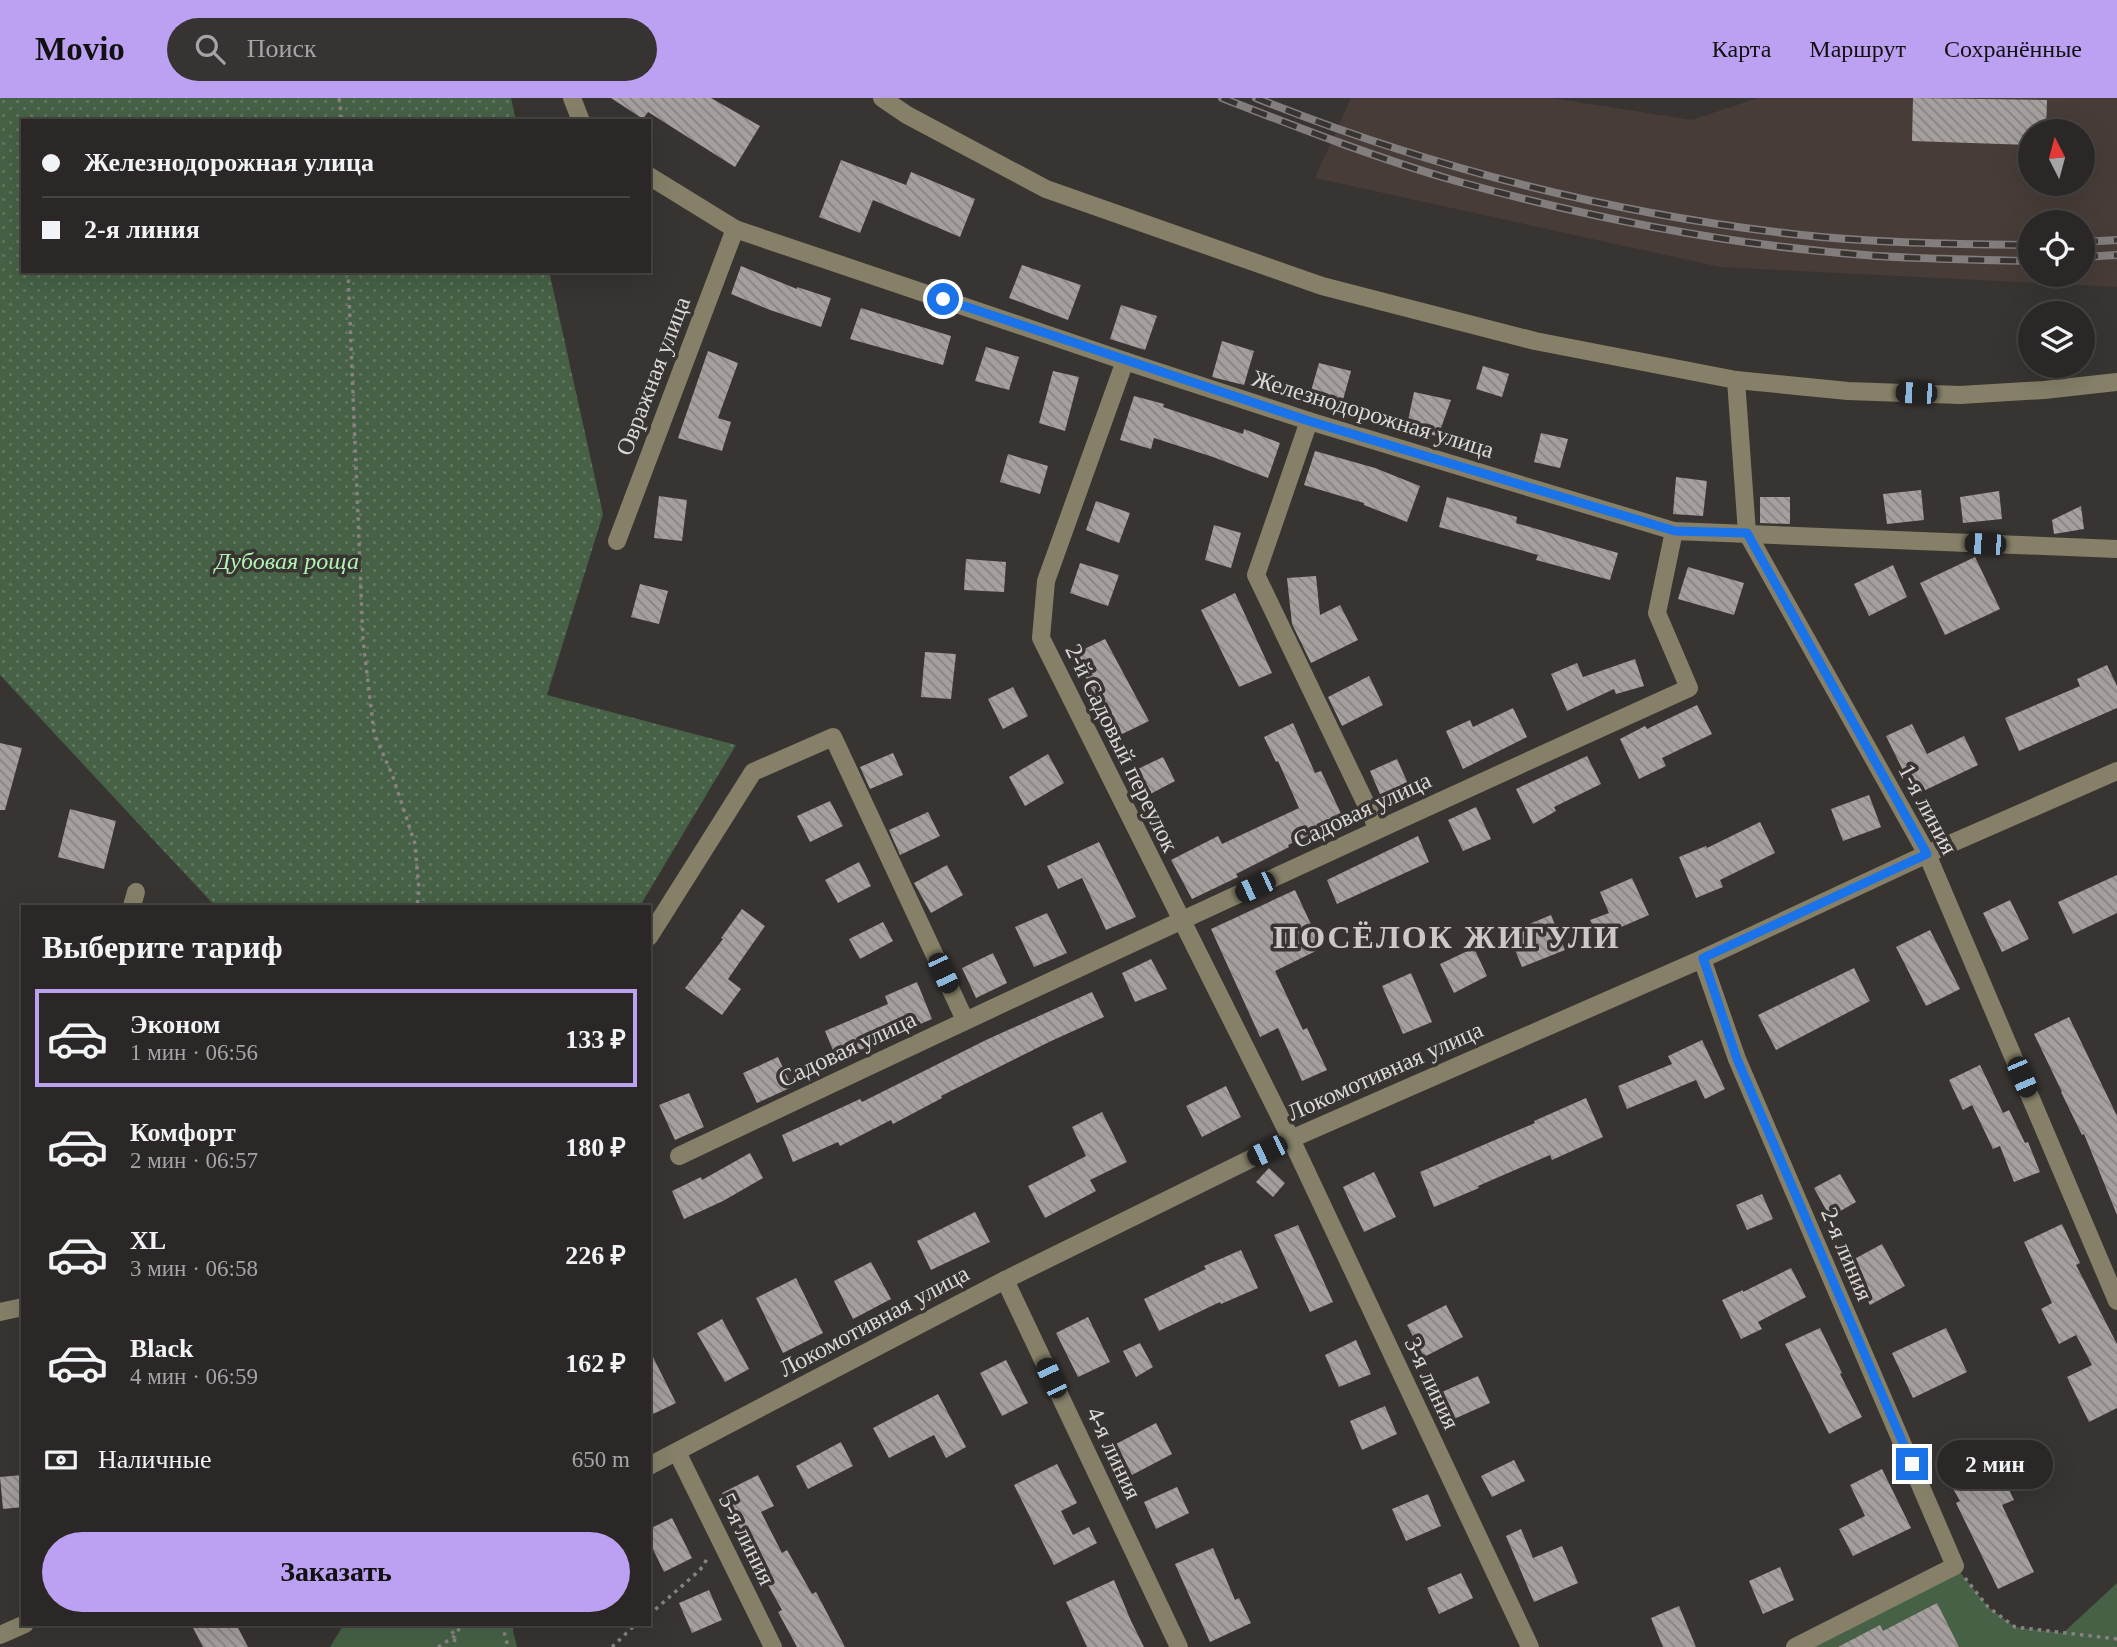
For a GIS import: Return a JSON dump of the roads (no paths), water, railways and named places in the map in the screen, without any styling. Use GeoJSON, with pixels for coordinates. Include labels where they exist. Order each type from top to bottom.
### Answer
{"type":"FeatureCollection","features":[{"type":"Feature","properties":{"kind":"street"},"geometry":{"type":"LineString","coordinates":[[572,98],[580,119]]}},
{"type":"Feature","properties":{"kind":"street"},"geometry":{"type":"LineString","coordinates":[[883,98],[906,115],[1046,189],[1322,286],[1535,341],[1736,380],[1848,391],[1961,395],[2117,382]]}},
{"type":"Feature","properties":{"kind":"street","name":"Железнодорожная улица"},"geometry":{"type":"LineString","coordinates":[[651,177],[735,229],[1309,421],[1675,531],[2117,549]]}},
{"type":"Feature","properties":{"kind":"street","name":"Овражная улица"},"geometry":{"type":"LineString","coordinates":[[617,541],[735,229]]}},
{"type":"Feature","properties":{"kind":"street","name":"2-й Садовый переулок"},"geometry":{"type":"LineString","coordinates":[[1125,361],[1046,581],[1041,638],[1290,1139]]}},
{"type":"Feature","properties":{"kind":"street","name":"1-я линия"},"geometry":{"type":"LineString","coordinates":[[1736,380],[1747,533],[1927,854],[2117,1301]]}},
{"type":"Feature","properties":{"kind":"street"},"geometry":{"type":"LineString","coordinates":[[1309,421],[1256,575],[1378,829]]}},
{"type":"Feature","properties":{"kind":"street","name":"Садовая улица"},"geometry":{"type":"LineString","coordinates":[[679,1156],[965,1020],[1689,688],[1657,613],[1675,531]]}},
{"type":"Feature","properties":{"kind":"street"},"geometry":{"type":"LineString","coordinates":[[651,934],[753,772],[833,737],[965,1020]]}},
{"type":"Feature","properties":{"kind":"street","name":"Локомотивная улица"},"geometry":{"type":"LineString","coordinates":[[651,1465],[1005,1280],[1290,1139],[1703,958],[1927,854],[2117,771]]}},
{"type":"Feature","properties":{"kind":"street","name":"2-я линия"},"geometry":{"type":"LineString","coordinates":[[1703,958],[1737,1059],[1955,1566],[1795,1647]]}},
{"type":"Feature","properties":{"kind":"street","name":"3-я линия"},"geometry":{"type":"LineString","coordinates":[[1290,1139],[1530,1647]]}},
{"type":"Feature","properties":{"kind":"street","name":"4-я линия"},"geometry":{"type":"LineString","coordinates":[[1005,1280],[1179,1647]]}},
{"type":"Feature","properties":{"kind":"street"},"geometry":{"type":"LineString","coordinates":[[0,1312],[21,1307]]}},
{"type":"Feature","properties":{"kind":"street","name":"5-я линия"},"geometry":{"type":"LineString","coordinates":[[677,1452],[773,1647]]}},
{"type":"Feature","properties":{"kind":"street"},"geometry":{"type":"LineString","coordinates":[[0,1635],[21,1625]]}},
{"type":"Feature","properties":{"kind":"railway"},"geometry":{"type":"LineString","coordinates":[[1222,98],[1426,172],[1508,195],[1612,219],[1718,238],[1824,251],[1896,257],[2018,261]]}},
{"type":"Feature","properties":{"kind":"railway"},"geometry":{"type":"LineString","coordinates":[[1256,98],[1321,123],[1453,166],[1655,214],[1822,237],[2018,245]]}},
{"type":"Feature","properties":{"kind":"railway"},"geometry":{"type":"LineString","coordinates":[[2095,241],[2117,240]]}},
{"type":"Feature","properties":{"kind":"railway"},"geometry":{"type":"LineString","coordinates":[[2095,256],[2117,255]]}},
{"type":"Feature","properties":{"kind":"district","name":"ПОСЁЛОК ЖИГУЛИ"},"geometry":{"type":"Point","coordinates":[1447,937]}},
{"type":"Feature","properties":{"kind":"park label","name":"Дубовая роща"},"geometry":{"type":"Point","coordinates":[287,561]}}]}
